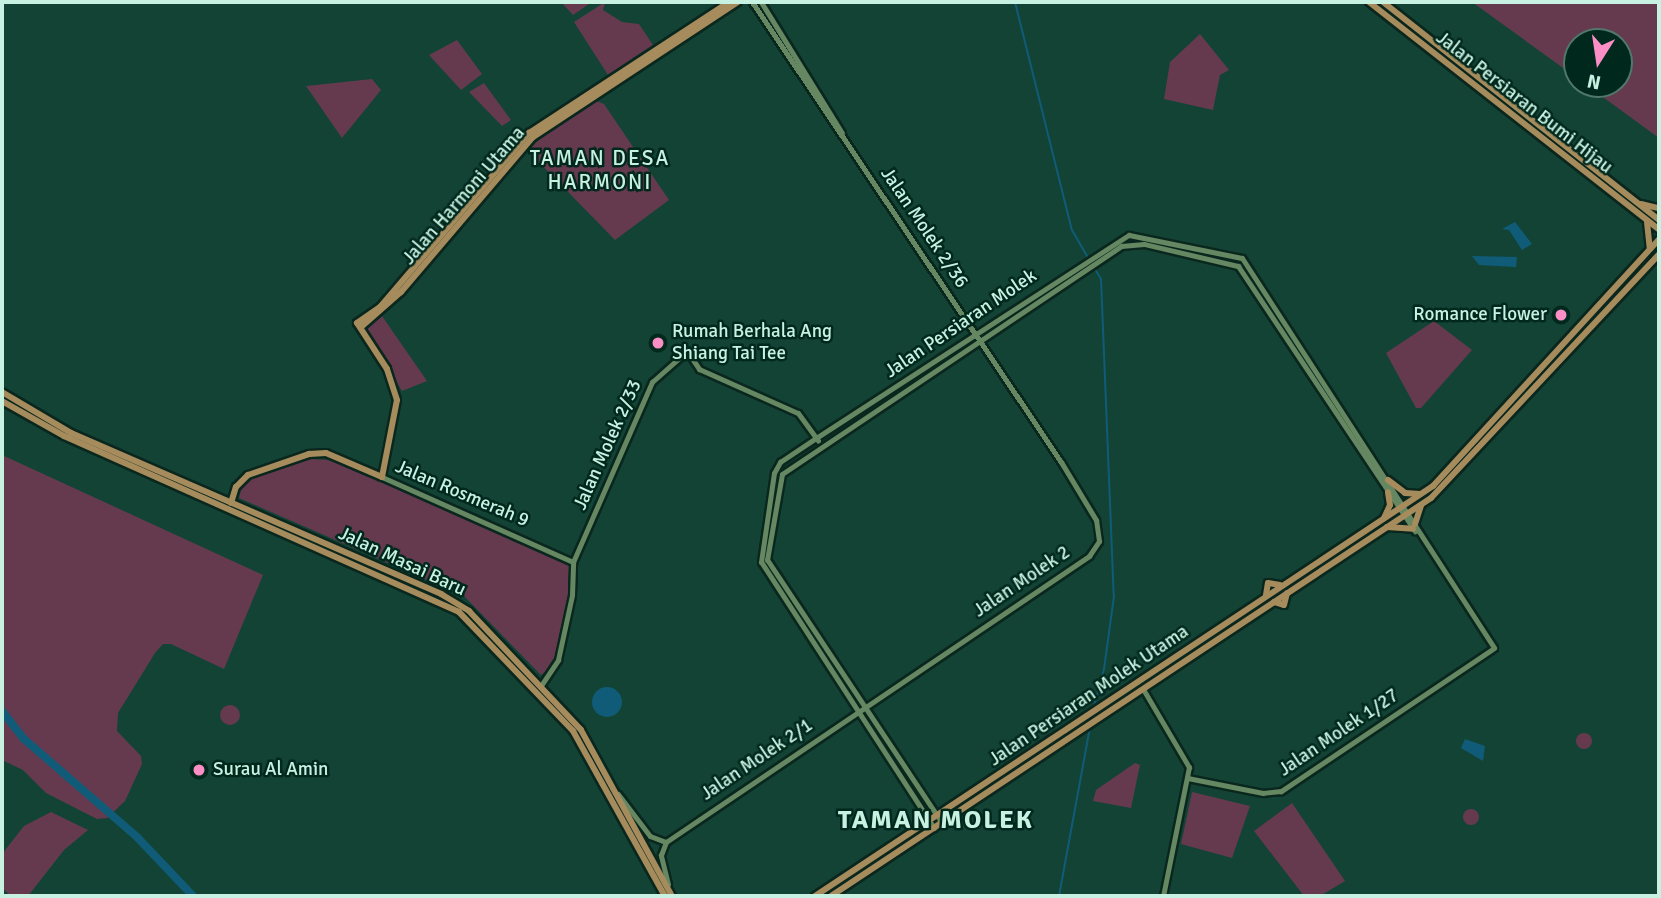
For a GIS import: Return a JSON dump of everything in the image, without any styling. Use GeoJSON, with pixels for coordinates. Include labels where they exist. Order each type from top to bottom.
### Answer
{"type":"FeatureCollection","features":[{"type":"Feature","properties":{"kind":"main road","name":"Jalan Harmoni Utama"},"geometry":{"type":"LineString","coordinates":[[359,325],[381,306],[529,132],[729,2]]}},
{"type":"Feature","properties":{"kind":"main road","name":"Jalan Harmoni Utama"},"geometry":{"type":"LineString","coordinates":[[359,325],[401,292],[533,137],[738,2]]}},
{"type":"Feature","properties":{"kind":"main road","name":"Jalan Persiaran Bumi Hijau"},"geometry":{"type":"LineString","coordinates":[[1369,2],[1538,124],[1659,220]]}},
{"type":"Feature","properties":{"kind":"main road","name":"Jalan Persiaran Bumi Hijau"},"geometry":{"type":"LineString","coordinates":[[1383,2],[1492,92],[1532,130],[1659,229]]}},
{"type":"Feature","properties":{"kind":"main road"},"geometry":{"type":"LineString","coordinates":[[1532,130],[1538,124]]}},
{"type":"Feature","properties":{"kind":"main road"},"geometry":{"type":"LineString","coordinates":[[1636,202],[1659,208]]}},
{"type":"Feature","properties":{"kind":"main road"},"geometry":{"type":"LineString","coordinates":[[1646,219],[1649,251]]}},
{"type":"Feature","properties":{"kind":"main road"},"geometry":{"type":"LineString","coordinates":[[1382,525],[1404,511],[1424,493],[1659,239]]}},
{"type":"Feature","properties":{"kind":"main road"},"geometry":{"type":"LineString","coordinates":[[1404,511],[1423,503],[1448,483],[1659,254]]}},
{"type":"Feature","properties":{"kind":"main road"},"geometry":{"type":"LineString","coordinates":[[359,325],[387,369],[397,400],[382,477]]}},
{"type":"Feature","properties":{"kind":"main road","name":"Jalan Masai Baru"},"geometry":{"type":"LineString","coordinates":[[2,392],[71,433],[450,599],[477,619],[542,684],[581,730],[617,792],[669,894]]}},
{"type":"Feature","properties":{"kind":"main road","name":"Jalan Masai Baru"},"geometry":{"type":"LineString","coordinates":[[2,401],[64,436],[454,609],[526,679],[594,762],[669,894]]}},
{"type":"Feature","properties":{"kind":"main road","name":"Jalan Rosmerah 9"},"geometry":{"type":"LineString","coordinates":[[231,503],[236,486],[248,475],[309,454],[326,453],[382,477]]}},
{"type":"Feature","properties":{"kind":"main road"},"geometry":{"type":"LineString","coordinates":[[1388,480],[1405,493],[1424,493]]}},
{"type":"Feature","properties":{"kind":"main road"},"geometry":{"type":"LineString","coordinates":[[1382,525],[1389,510],[1388,492]]}},
{"type":"Feature","properties":{"kind":"main road"},"geometry":{"type":"LineString","coordinates":[[231,503],[237,514]]}},
{"type":"Feature","properties":{"kind":"main road"},"geometry":{"type":"LineString","coordinates":[[1382,525],[1414,526],[1423,503]]}},
{"type":"Feature","properties":{"kind":"main road","name":"Jalan Persiaran Molek Utama"},"geometry":{"type":"LineString","coordinates":[[815,896],[1281,585],[1382,525]]}},
{"type":"Feature","properties":{"kind":"main road","name":"Jalan Persiaran Molek Utama"},"geometry":{"type":"LineString","coordinates":[[831,896],[1279,598],[1382,525]]}},
{"type":"Feature","properties":{"kind":"main road"},"geometry":{"type":"LineString","coordinates":[[1279,598],[1265,596],[1268,583],[1281,585]]}},
{"type":"Feature","properties":{"kind":"main road"},"geometry":{"type":"LineString","coordinates":[[1272,602],[1284,605],[1288,591],[1274,590]]}},
{"type":"Feature","properties":{"kind":"main road"},"geometry":{"type":"LineString","coordinates":[[526,679],[542,684]]}},
{"type":"Feature","properties":{"kind":"street","name":"Jalan Molek 2/36"},"geometry":{"type":"LineString","coordinates":[[752,2],[979,338]]}},
{"type":"Feature","properties":{"kind":"street","name":"Jalan Molek 2/36"},"geometry":{"type":"LineString","coordinates":[[761,2],[842,133]]}},
{"type":"Feature","properties":{"kind":"street","name":"Jalan Persiaran Molek"},"geometry":{"type":"LineString","coordinates":[[942,823],[867,706],[767,560],[782,474],[979,338],[1092,255],[1129,235],[1240,256],[1388,480],[1404,511],[1494,648]]}},
{"type":"Feature","properties":{"kind":"street","name":"Jalan Persiaran Molek"},"geometry":{"type":"LineString","coordinates":[[934,828],[760,557],[774,473],[780,463],[816,438],[1129,242],[1235,263],[1388,492],[1404,511]]}},
{"type":"Feature","properties":{"kind":"street","name":"Jalan Molek 2"},"geometry":{"type":"LineString","coordinates":[[867,706],[1096,551],[1099,541],[1096,520],[979,338]]}},
{"type":"Feature","properties":{"kind":"street","name":"Jalan Molek 2/33"},"geometry":{"type":"LineString","coordinates":[[573,562],[652,382],[687,351],[699,369],[798,413],[816,438]]}},
{"type":"Feature","properties":{"kind":"street"},"geometry":{"type":"LineString","coordinates":[[816,438],[821,446]]}},
{"type":"Feature","properties":{"kind":"street","name":"Jalan Rosmerah 9"},"geometry":{"type":"LineString","coordinates":[[382,477],[573,562]]}},
{"type":"Feature","properties":{"kind":"street"},"geometry":{"type":"LineString","coordinates":[[542,684],[558,660],[575,579],[573,562]]}},
{"type":"Feature","properties":{"kind":"street","name":"Jalan Molek 1/27"},"geometry":{"type":"LineString","coordinates":[[1187,778],[1263,793],[1282,791],[1494,648]]}},
{"type":"Feature","properties":{"kind":"street"},"geometry":{"type":"LineString","coordinates":[[1143,689],[1184,752],[1187,778],[1163,896]]}},
{"type":"Feature","properties":{"kind":"street","name":"Jalan Molek 2/1"},"geometry":{"type":"LineString","coordinates":[[666,842],[867,706]]}},
{"type":"Feature","properties":{"kind":"street"},"geometry":{"type":"LineString","coordinates":[[617,792],[650,836],[666,842],[661,855],[669,894]]}},
{"type":"Feature","properties":{"kind":"shaded area"},"geometry":{"type":"Polygon","coordinates":[[[561,2],[592,2],[573,15],[561,2]]]}},
{"type":"Feature","properties":{"kind":"shaded area"},"geometry":{"type":"Polygon","coordinates":[[[605,2],[603,10],[622,22],[639,24],[653,45],[608,75],[574,22],[605,2]]]}},
{"type":"Feature","properties":{"kind":"shaded area"},"geometry":{"type":"Polygon","coordinates":[[[1472,2],[1659,2],[1659,138],[1604,98],[1633,98],[1633,28],[1563,28],[1563,68],[1472,2]]]}},
{"type":"Feature","properties":{"kind":"shaded area"},"geometry":{"type":"Polygon","coordinates":[[[1200,34],[1229,70],[1220,75],[1213,110],[1164,99],[1170,62],[1200,34]]]}},
{"type":"Feature","properties":{"kind":"shaded area"},"geometry":{"type":"Polygon","coordinates":[[[457,40],[482,74],[461,90],[429,55],[457,40]]]}},
{"type":"Feature","properties":{"kind":"shaded area"},"geometry":{"type":"Polygon","coordinates":[[[372,79],[381,90],[342,138],[306,86],[372,79]]]}},
{"type":"Feature","properties":{"kind":"shaded area"},"geometry":{"type":"Polygon","coordinates":[[[484,83],[511,120],[502,126],[469,92],[484,83]]]}},
{"type":"Feature","properties":{"kind":"shaded area"},"geometry":{"type":"Polygon","coordinates":[[[594,100],[604,104],[669,200],[615,240],[530,153],[532,145],[594,100]]]}},
{"type":"Feature","properties":{"kind":"shaded area"},"geometry":{"type":"Polygon","coordinates":[[[382,316],[427,381],[402,391],[366,329],[382,316]]]}},
{"type":"Feature","properties":{"kind":"shaded area"},"geometry":{"type":"Polygon","coordinates":[[[1434,321],[1472,350],[1421,408],[1416,408],[1386,353],[1434,321]]]}},
{"type":"Feature","properties":{"kind":"shaded area"},"geometry":{"type":"Polygon","coordinates":[[[2,455],[263,575],[224,669],[171,644],[163,644],[155,653],[118,713],[117,731],[141,756],[142,764],[125,801],[107,818],[97,819],[46,793],[23,770],[2,760],[2,455]]]}},
{"type":"Feature","properties":{"kind":"shaded area"},"geometry":{"type":"Polygon","coordinates":[[[307,459],[332,460],[568,562],[571,594],[553,666],[541,675],[464,596],[239,498],[243,483],[253,476],[307,459]]]}},
{"type":"Feature","properties":{"kind":"shaded area"},"geometry":{"type":"Polygon","coordinates":[[[230,705],[237,708],[240,715],[237,722],[230,725],[223,722],[220,715],[223,708],[230,705]]]}},
{"type":"Feature","properties":{"kind":"shaded area"},"geometry":{"type":"Polygon","coordinates":[[[1584,733],[1590,735],[1590,747],[1584,749],[1578,747],[1576,741],[1578,735],[1584,733]]]}},
{"type":"Feature","properties":{"kind":"shaded area"},"geometry":{"type":"Polygon","coordinates":[[[1135,763],[1140,765],[1131,808],[1093,801],[1096,790],[1135,763]]]}},
{"type":"Feature","properties":{"kind":"shaded area"},"geometry":{"type":"Polygon","coordinates":[[[1192,792],[1250,806],[1232,858],[1181,844],[1192,792]]]}},
{"type":"Feature","properties":{"kind":"shaded area"},"geometry":{"type":"Polygon","coordinates":[[[1292,803],[1345,881],[1320,896],[1304,896],[1254,831],[1292,803]]]}},
{"type":"Feature","properties":{"kind":"shaded area"},"geometry":{"type":"Polygon","coordinates":[[[1471,809],[1477,811],[1477,823],[1471,825],[1465,823],[1463,817],[1465,811],[1471,809]]]}},
{"type":"Feature","properties":{"kind":"shaded area"},"geometry":{"type":"Polygon","coordinates":[[[51,812],[88,830],[64,850],[28,896],[11,896],[2,888],[2,854],[24,826],[51,812]]]}},
{"type":"Feature","properties":{"kind":"water"},"geometry":{"type":"Polygon","coordinates":[[[1515,222],[1532,244],[1522,250],[1509,230],[1502,229],[1515,222]]]}},
{"type":"Feature","properties":{"kind":"water"},"geometry":{"type":"Polygon","coordinates":[[[1472,256],[1517,257],[1516,267],[1479,265],[1472,256]]]}},
{"type":"Feature","properties":{"kind":"water"},"geometry":{"type":"Polygon","coordinates":[[[607,687],[618,691],[622,702],[618,713],[607,717],[596,713],[592,702],[596,691],[607,687]]]}},
{"type":"Feature","properties":{"kind":"water"},"geometry":{"type":"Polygon","coordinates":[[[1465,739],[1485,746],[1483,761],[1461,748],[1465,739]]]}},
{"type":"Feature","properties":{"kind":"waterway"},"geometry":{"type":"LineString","coordinates":[[1015,2],[1072,230],[1088,258]]}},
{"type":"Feature","properties":{"kind":"waterway"},"geometry":{"type":"LineString","coordinates":[[1093,266],[1101,279],[1114,596],[1104,669],[1094,707]]}},
{"type":"Feature","properties":{"kind":"waterway"},"geometry":{"type":"LineString","coordinates":[[2,711],[24,739],[137,837],[193,896]]}},
{"type":"Feature","properties":{"kind":"waterway"},"geometry":{"type":"LineString","coordinates":[[1059,896],[1089,732]]}},
{"type":"Feature","properties":{"kind":"place","name":"Romance Flower"},"geometry":{"type":"Point","coordinates":[1561,315]}},
{"type":"Feature","properties":{"kind":"place","name":"Rumah Berhala Ang Shiang Tai Tee"},"geometry":{"type":"Point","coordinates":[658,343]}},
{"type":"Feature","properties":{"kind":"place","name":"Surau Al Amin"},"geometry":{"type":"Point","coordinates":[199,770]}},
{"type":"Feature","properties":{"kind":"district","name":"TAMAN DESA HARMONI"},"geometry":{"type":"Point","coordinates":[600,170]}},
{"type":"Feature","properties":{"kind":"district","name":"TAMAN MOLEK"},"geometry":{"type":"Point","coordinates":[936,821]}}]}
